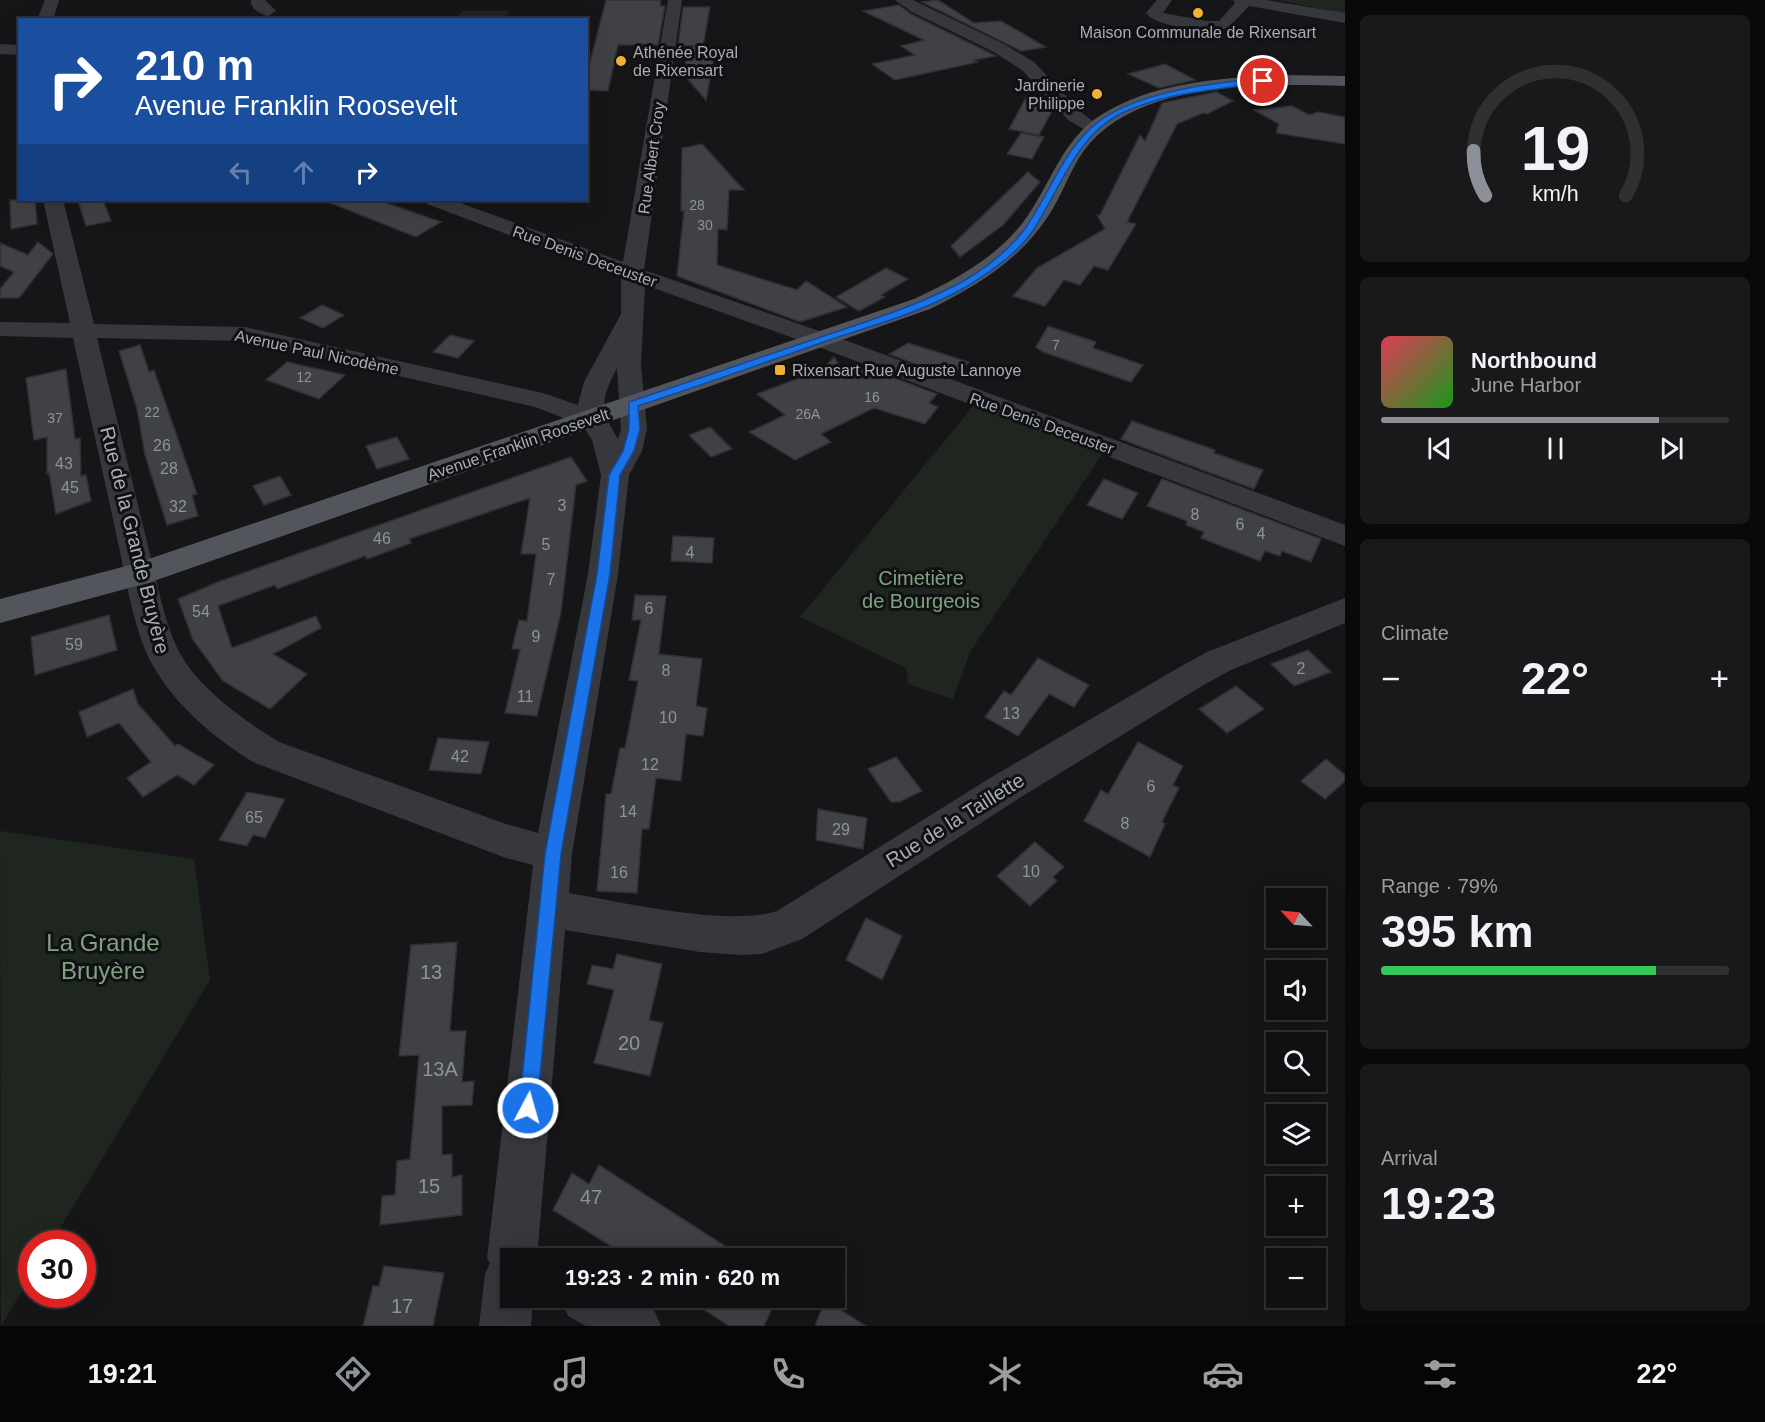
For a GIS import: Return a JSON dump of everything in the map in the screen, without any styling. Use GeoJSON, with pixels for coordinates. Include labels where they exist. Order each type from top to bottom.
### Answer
{"type":"FeatureCollection","features":[{"type":"Feature","properties":{"kind":"main road","name":"Avenue Franklin Roosevelt"},"geometry":{"type":"LineString","coordinates":[[0,611],[140,574],[922,304],[961,286],[994,264],[1027,232],[1076,151],[1094,129],[1117,113],[1148,100],[1186,90],[1263,81],[1345,81]]}},
{"type":"Feature","properties":{"kind":"street"},"geometry":{"type":"LineString","coordinates":[[46,18],[52,0]]}},
{"type":"Feature","properties":{"kind":"street","name":"Rue Albert Croy"},"geometry":{"type":"LineString","coordinates":[[615,475],[628,451],[634,429],[629,364],[634,287],[632,273],[675,0]]}},
{"type":"Feature","properties":{"kind":"street"},"geometry":{"type":"LineString","coordinates":[[902,0],[1029,67],[1050,87],[1075,120],[1094,129]]}},
{"type":"Feature","properties":{"kind":"street"},"geometry":{"type":"LineString","coordinates":[[1165,0],[1154,13],[1158,17],[1207,26],[1222,25],[1242,1],[1345,18]]}},
{"type":"Feature","properties":{"kind":"street"},"geometry":{"type":"LineString","coordinates":[[0,49],[18,50]]}},
{"type":"Feature","properties":{"kind":"street","name":"Rue de la Grande Bruyère"},"geometry":{"type":"LineString","coordinates":[[53,201],[140,574],[167,662],[192,693],[238,735],[266,752],[506,841],[553,854]]}},
{"type":"Feature","properties":{"kind":"street","name":"Rue Denis Deceuster"},"geometry":{"type":"LineString","coordinates":[[437,201],[822,340],[1345,536]]}},
{"type":"Feature","properties":{"kind":"street","name":"Rue Albert Croy"},"geometry":{"type":"LineString","coordinates":[[592,419],[590,408],[597,382],[631,316]]}},
{"type":"Feature","properties":{"kind":"street","name":"Avenue Paul Nicodème"},"geometry":{"type":"LineString","coordinates":[[0,329],[207,332],[271,339],[543,401],[592,419]]}},
{"type":"Feature","properties":{"kind":"street"},"geometry":{"type":"LineString","coordinates":[[513,1248],[553,854],[603,574],[615,475],[604,440],[592,419]]}},
{"type":"Feature","properties":{"kind":"street","name":"Rue de la Taillette"},"geometry":{"type":"LineString","coordinates":[[546,908],[720,934],[762,935],[788,926],[1008,786],[1219,661],[1345,610]]}},
{"type":"Feature","properties":{"kind":"street"},"geometry":{"type":"LineString","coordinates":[[505,1326],[507,1308]]}},
{"type":"Feature","properties":{"kind":"street"},"geometry":{"type":"LineString","coordinates":[[607,1308],[635,1326]]}},
{"type":"Feature","properties":{"kind":"green space"},"geometry":{"type":"Polygon","coordinates":[[[1277,0],[1345,0],[1345,14],[1277,0]]]}},
{"type":"Feature","properties":{"kind":"green space"},"geometry":{"type":"Polygon","coordinates":[[[462,11],[509,11],[506,18],[458,18],[462,11]]]}},
{"type":"Feature","properties":{"kind":"green space","name":"Cimetière de Bourgeois"},"geometry":{"type":"Polygon","coordinates":[[[974,405],[1103,453],[970,652],[953,699],[908,684],[906,668],[800,617],[974,405]]]}},
{"type":"Feature","properties":{"kind":"green space","name":"La Grande Bruyère"},"geometry":{"type":"Polygon","coordinates":[[[0,831],[194,859],[210,980],[59,1230],[18,1230],[18,1298],[1,1326],[0,831]]]}},
{"type":"Feature","properties":{"kind":"building"},"geometry":{"type":"Polygon","coordinates":[[[606,0],[661,0],[660,6],[665,6],[658,45],[618,45],[608,91],[588,90],[589,66],[606,0]]]}},
{"type":"Feature","properties":{"kind":"building"},"geometry":{"type":"Polygon","coordinates":[[[938,0],[974,23],[1001,21],[1046,47],[1021,51],[922,2],[938,0]]]}},
{"type":"Feature","properties":{"kind":"building"},"geometry":{"type":"Polygon","coordinates":[[[899,5],[911,14],[996,56],[895,80],[872,64],[915,55],[901,46],[924,40],[863,11],[899,5]]]}},
{"type":"Feature","properties":{"kind":"building"},"geometry":{"type":"Polygon","coordinates":[[[683,7],[710,7],[703,46],[678,46],[683,7]]]}},
{"type":"Feature","properties":{"kind":"building"},"geometry":{"type":"Polygon","coordinates":[[[688,46],[716,47],[706,100],[684,75],[688,46]]]}},
{"type":"Feature","properties":{"kind":"building"},"geometry":{"type":"Polygon","coordinates":[[[1165,64],[1195,80],[1159,88],[1128,74],[1165,64]]]}},
{"type":"Feature","properties":{"kind":"building"},"geometry":{"type":"Polygon","coordinates":[[[1216,92],[1233,101],[1207,114],[1203,113],[1177,124],[1127,222],[1136,224],[1108,270],[1094,266],[1080,285],[1064,280],[1045,306],[1013,296],[1037,268],[1105,229],[1097,215],[1100,215],[1140,135],[1145,141],[1162,103],[1216,92]]]}},
{"type":"Feature","properties":{"kind":"building"},"geometry":{"type":"Polygon","coordinates":[[[1028,94],[1052,111],[1039,135],[1009,129],[1028,94]]]}},
{"type":"Feature","properties":{"kind":"building"},"geometry":{"type":"Polygon","coordinates":[[[1292,106],[1309,115],[1318,112],[1345,117],[1345,144],[1276,133],[1279,124],[1254,110],[1292,106]]]}},
{"type":"Feature","properties":{"kind":"building"},"geometry":{"type":"Polygon","coordinates":[[[1021,133],[1044,137],[1032,159],[1007,154],[1021,133]]]}},
{"type":"Feature","properties":{"kind":"building"},"geometry":{"type":"Polygon","coordinates":[[[702,144],[744,190],[729,190],[727,230],[718,229],[717,265],[797,290],[806,281],[847,307],[800,322],[677,276],[684,211],[681,211],[682,148],[702,144]]]}},
{"type":"Feature","properties":{"kind":"building"},"geometry":{"type":"Polygon","coordinates":[[[1028,172],[1040,182],[1003,225],[960,257],[951,246],[1028,172]]]}},
{"type":"Feature","properties":{"kind":"building"},"geometry":{"type":"Polygon","coordinates":[[[10,200],[35,201],[37,224],[11,229],[10,200]]]}},
{"type":"Feature","properties":{"kind":"building"},"geometry":{"type":"Polygon","coordinates":[[[78,201],[103,201],[111,221],[86,226],[78,201]]]}},
{"type":"Feature","properties":{"kind":"building"},"geometry":{"type":"Polygon","coordinates":[[[326,201],[381,201],[441,222],[416,237],[326,201]]]}},
{"type":"Feature","properties":{"kind":"building"},"geometry":{"type":"Polygon","coordinates":[[[38,242],[53,254],[19,298],[0,298],[0,289],[14,272],[0,266],[0,243],[28,255],[38,242]]]}},
{"type":"Feature","properties":{"kind":"building"},"geometry":{"type":"Polygon","coordinates":[[[886,268],[908,279],[881,295],[885,297],[859,311],[836,297],[886,268]]]}},
{"type":"Feature","properties":{"kind":"building"},"geometry":{"type":"Polygon","coordinates":[[[322,305],[344,315],[323,328],[300,318],[322,305]]]}},
{"type":"Feature","properties":{"kind":"building"},"geometry":{"type":"Polygon","coordinates":[[[1048,326],[1096,342],[1093,348],[1143,365],[1131,382],[1043,352],[1036,347],[1048,326]]]}},
{"type":"Feature","properties":{"kind":"building"},"geometry":{"type":"Polygon","coordinates":[[[450,335],[474,341],[458,358],[433,352],[450,335]]]}},
{"type":"Feature","properties":{"kind":"building"},"geometry":{"type":"Polygon","coordinates":[[[908,343],[969,362],[953,378],[889,354],[908,343]]]}},
{"type":"Feature","properties":{"kind":"building"},"geometry":{"type":"Polygon","coordinates":[[[140,345],[149,372],[154,370],[197,494],[192,495],[198,516],[167,525],[145,455],[137,409],[119,351],[140,345]]]}},
{"type":"Feature","properties":{"kind":"building"},"geometry":{"type":"Polygon","coordinates":[[[834,357],[847,379],[866,367],[937,394],[929,403],[938,407],[925,424],[874,408],[821,434],[831,442],[795,460],[749,432],[785,415],[757,394],[823,369],[834,357]]]}},
{"type":"Feature","properties":{"kind":"building"},"geometry":{"type":"Polygon","coordinates":[[[287,362],[345,375],[319,399],[266,380],[287,362]]]}},
{"type":"Feature","properties":{"kind":"building"},"geometry":{"type":"Polygon","coordinates":[[[66,369],[75,439],[80,438],[81,476],[86,475],[91,501],[56,514],[49,473],[47,474],[47,437],[34,440],[26,378],[66,369]]]}},
{"type":"Feature","properties":{"kind":"building"},"geometry":{"type":"Polygon","coordinates":[[[1132,421],[1215,450],[1214,453],[1263,470],[1254,489],[1173,459],[1121,439],[1132,421]]]}},
{"type":"Feature","properties":{"kind":"building"},"geometry":{"type":"Polygon","coordinates":[[[710,427],[732,449],[711,457],[689,435],[710,427]]]}},
{"type":"Feature","properties":{"kind":"building"},"geometry":{"type":"Polygon","coordinates":[[[397,437],[409,459],[377,469],[366,446],[397,437]]]}},
{"type":"Feature","properties":{"kind":"building"},"geometry":{"type":"Polygon","coordinates":[[[571,457],[587,481],[576,485],[561,612],[537,716],[505,713],[520,649],[512,649],[519,620],[527,621],[536,554],[521,554],[530,498],[409,539],[411,543],[367,559],[365,556],[277,589],[275,585],[218,606],[232,648],[316,616],[321,628],[273,654],[307,674],[270,709],[223,681],[193,640],[178,599],[218,582],[571,457]]]}},
{"type":"Feature","properties":{"kind":"building"},"geometry":{"type":"Polygon","coordinates":[[[280,476],[291,495],[264,505],[253,486],[280,476]]]}},
{"type":"Feature","properties":{"kind":"building"},"geometry":{"type":"Polygon","coordinates":[[[1104,479],[1138,493],[1122,519],[1087,505],[1104,479]]]}},
{"type":"Feature","properties":{"kind":"building"},"geometry":{"type":"Polygon","coordinates":[[[1162,479],[1321,539],[1311,562],[1282,551],[1280,556],[1265,551],[1260,561],[1201,538],[1204,532],[1186,525],[1187,521],[1147,506],[1162,479]]]}},
{"type":"Feature","properties":{"kind":"building"},"geometry":{"type":"Polygon","coordinates":[[[673,536],[714,538],[712,563],[671,561],[673,536]]]}},
{"type":"Feature","properties":{"kind":"building"},"geometry":{"type":"Polygon","coordinates":[[[635,595],[666,596],[659,654],[702,659],[696,706],[707,708],[703,736],[686,734],[681,781],[656,778],[649,829],[642,829],[637,893],[597,891],[606,794],[611,794],[620,748],[625,748],[638,681],[629,680],[641,620],[632,620],[635,595]]]}},
{"type":"Feature","properties":{"kind":"building"},"geometry":{"type":"Polygon","coordinates":[[[109,615],[117,650],[35,675],[31,637],[109,615]]]}},
{"type":"Feature","properties":{"kind":"building"},"geometry":{"type":"Polygon","coordinates":[[[1308,650],[1331,672],[1294,686],[1271,664],[1308,650]]]}},
{"type":"Feature","properties":{"kind":"building"},"geometry":{"type":"Polygon","coordinates":[[[1038,658],[1089,685],[1074,707],[1049,694],[1018,736],[985,717],[1004,691],[1011,695],[1038,658]]]}},
{"type":"Feature","properties":{"kind":"building"},"geometry":{"type":"Polygon","coordinates":[[[1236,686],[1264,709],[1227,733],[1199,709],[1236,686]]]}},
{"type":"Feature","properties":{"kind":"building"},"geometry":{"type":"Polygon","coordinates":[[[133,689],[138,704],[175,746],[178,744],[214,765],[194,785],[177,775],[143,797],[127,778],[151,762],[119,723],[87,737],[79,712],[133,689]]]}},
{"type":"Feature","properties":{"kind":"building"},"geometry":{"type":"Polygon","coordinates":[[[438,738],[489,742],[481,774],[429,770],[438,738]]]}},
{"type":"Feature","properties":{"kind":"building"},"geometry":{"type":"Polygon","coordinates":[[[1138,742],[1183,766],[1173,785],[1179,788],[1162,822],[1165,824],[1150,857],[1084,821],[1101,790],[1108,794],[1138,742]]]}},
{"type":"Feature","properties":{"kind":"building"},"geometry":{"type":"Polygon","coordinates":[[[896,757],[922,791],[899,802],[891,802],[868,769],[896,757]]]}},
{"type":"Feature","properties":{"kind":"building"},"geometry":{"type":"Polygon","coordinates":[[[1326,759],[1345,775],[1345,781],[1325,799],[1301,781],[1326,759]]]}},
{"type":"Feature","properties":{"kind":"building"},"geometry":{"type":"Polygon","coordinates":[[[247,792],[285,799],[265,838],[253,835],[247,846],[219,840],[247,792]]]}},
{"type":"Feature","properties":{"kind":"building"},"geometry":{"type":"Polygon","coordinates":[[[818,809],[867,818],[863,849],[816,840],[818,809]]]}},
{"type":"Feature","properties":{"kind":"building"},"geometry":{"type":"Polygon","coordinates":[[[1035,842],[1064,867],[1053,877],[1057,881],[1030,906],[997,876],[1035,842]]]}},
{"type":"Feature","properties":{"kind":"building"},"geometry":{"type":"Polygon","coordinates":[[[866,918],[902,936],[882,980],[846,960],[866,918]]]}},
{"type":"Feature","properties":{"kind":"building"},"geometry":{"type":"Polygon","coordinates":[[[457,942],[450,1031],[466,1031],[462,1082],[474,1081],[472,1105],[442,1106],[442,1155],[452,1154],[452,1177],[462,1175],[462,1215],[380,1225],[382,1196],[395,1195],[397,1161],[410,1159],[419,1055],[399,1056],[411,945],[457,942]]]}},
{"type":"Feature","properties":{"kind":"building"},"geometry":{"type":"Polygon","coordinates":[[[617,954],[662,964],[649,1020],[663,1023],[650,1076],[594,1063],[614,990],[587,984],[592,965],[613,969],[617,954]]]}},
{"type":"Feature","properties":{"kind":"building"},"geometry":{"type":"Polygon","coordinates":[[[599,1165],[725,1246],[724,1248],[614,1248],[553,1210],[572,1173],[589,1184],[599,1165]]]}},
{"type":"Feature","properties":{"kind":"building"},"geometry":{"type":"Polygon","coordinates":[[[384,1266],[444,1273],[433,1326],[363,1326],[373,1286],[379,1286],[384,1266]]]}},
{"type":"Feature","properties":{"kind":"building"},"geometry":{"type":"Polygon","coordinates":[[[701,1308],[772,1308],[764,1326],[729,1326],[701,1308]]]}},
{"type":"Feature","properties":{"kind":"building"},"geometry":{"type":"Polygon","coordinates":[[[822,1308],[838,1308],[866,1326],[815,1326],[822,1308]]]}},
{"type":"Feature","properties":{"kind":"place","name":"Maison Communale de Rixensart"},"geometry":{"type":"Point","coordinates":[1198,13]}},
{"type":"Feature","properties":{"kind":"place","name":"Athénée Royal de Rixensart"},"geometry":{"type":"Point","coordinates":[621,61]}},
{"type":"Feature","properties":{"kind":"place","name":"Jardinerie Philippe"},"geometry":{"type":"Point","coordinates":[1097,94]}},
{"type":"Feature","properties":{"kind":"place","name":"Rixensart Rue Auguste Lannoye"},"geometry":{"type":"Point","coordinates":[780,370]}},
{"type":"Feature","properties":{"kind":"route"},"geometry":{"type":"LineString","coordinates":[[528,1108],[553,854],[603,574],[615,475],[628,451],[634,429],[633,404],[888,317],[961,286],[994,264],[1027,232],[1084,138],[1117,113],[1148,100],[1186,90],[1263,81]]}}]}
